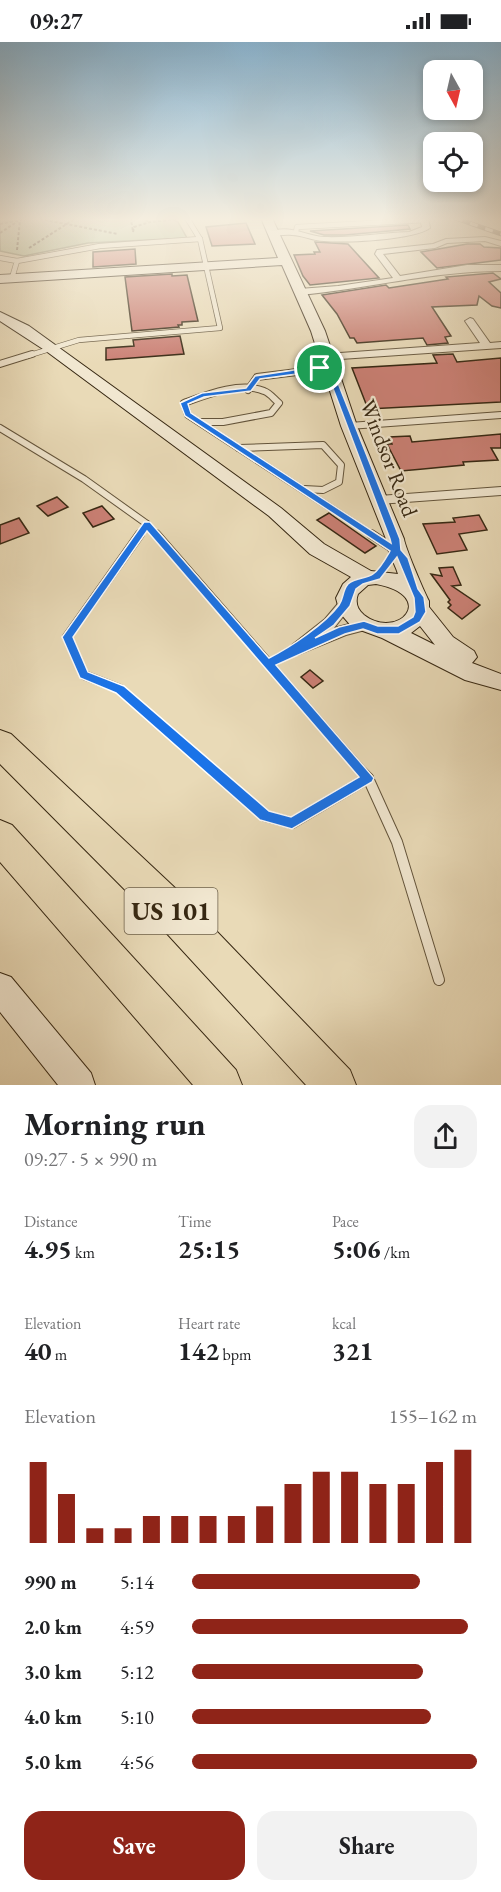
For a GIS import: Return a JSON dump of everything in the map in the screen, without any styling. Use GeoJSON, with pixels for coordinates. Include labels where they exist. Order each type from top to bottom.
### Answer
{"type":"FeatureCollection","features":[{"type":"Feature","properties":{"kind":"highway","name":"US 101"},"geometry":{"type":"LineString","coordinates":[[0,743],[161,900],[335,1085]]}},
{"type":"Feature","properties":{"kind":"highway","name":"US 101"},"geometry":{"type":"LineString","coordinates":[[0,836],[221,1085]]}},
{"type":"Feature","properties":{"kind":"main road"},"geometry":{"type":"LineString","coordinates":[[6,279],[197,267]]}},
{"type":"Feature","properties":{"kind":"main road","name":"Windsor Road"},"geometry":{"type":"LineString","coordinates":[[288,267],[318,331],[349,426],[395,539],[396,551],[404,558],[414,590]]}},
{"type":"Feature","properties":{"kind":"main road"},"geometry":{"type":"LineString","coordinates":[[0,316],[51,348],[275,512],[317,549],[373,577],[397,580],[414,590],[421,604],[421,612],[417,620],[409,626],[387,631],[364,625],[350,613],[347,598],[335,572],[320,558],[317,549]]}},
{"type":"Feature","properties":{"kind":"main road","name":"Windsor Road"},"geometry":{"type":"LineString","coordinates":[[373,577],[396,551]]}},
{"type":"Feature","properties":{"kind":"main road"},"geometry":{"type":"LineString","coordinates":[[347,598],[360,581],[373,577]]}},
{"type":"Feature","properties":{"kind":"main road"},"geometry":{"type":"LineString","coordinates":[[421,612],[445,643],[482,667],[500,682]]}},
{"type":"Feature","properties":{"kind":"main road"},"geometry":{"type":"LineString","coordinates":[[387,631],[473,674],[500,682]]}},
{"type":"Feature","properties":{"kind":"main road"},"geometry":{"type":"LineString","coordinates":[[0,988],[79,1085]]}},
{"type":"Feature","properties":{"kind":"street"},"geometry":{"type":"LineString","coordinates":[[388,267],[398,279]]}},
{"type":"Feature","properties":{"kind":"street"},"geometry":{"type":"LineString","coordinates":[[299,292],[338,289],[467,268],[501,268]]}},
{"type":"Feature","properties":{"kind":"street"},"geometry":{"type":"LineString","coordinates":[[470,321],[487,346]]}},
{"type":"Feature","properties":{"kind":"street"},"geometry":{"type":"LineString","coordinates":[[328,362],[501,345]]}},
{"type":"Feature","properties":{"kind":"street"},"geometry":{"type":"LineString","coordinates":[[349,426],[501,415]]}},
{"type":"Feature","properties":{"kind":"street"},"geometry":{"type":"LineString","coordinates":[[379,500],[501,491]]}},
{"type":"Feature","properties":{"kind":"street"},"geometry":{"type":"LineString","coordinates":[[297,649],[312,634],[330,622],[347,598]]}},
{"type":"Feature","properties":{"kind":"street"},"geometry":{"type":"LineString","coordinates":[[297,649],[343,630],[364,625]]}},
{"type":"Feature","properties":{"kind":"lane"},"geometry":{"type":"LineString","coordinates":[[0,364],[79,340],[220,328],[207,267]]}},
{"type":"Feature","properties":{"kind":"lane"},"geometry":{"type":"LineString","coordinates":[[248,390],[257,377],[328,362]]}},
{"type":"Feature","properties":{"kind":"lane"},"geometry":{"type":"LineString","coordinates":[[200,422],[223,422],[271,413],[279,403],[263,390],[202,395],[184,403],[188,415],[396,551]]}},
{"type":"Feature","properties":{"kind":"lane"},"geometry":{"type":"LineString","coordinates":[[0,428],[84,479],[147,524],[368,778],[397,842],[439,980]]}},
{"type":"Feature","properties":{"kind":"lane"},"geometry":{"type":"LineString","coordinates":[[239,448],[323,445],[341,465],[339,483],[323,490],[303,489]]}},
{"type":"Feature","properties":{"kind":"lane"},"geometry":{"type":"LineString","coordinates":[[147,524],[67,637],[84,675],[120,689],[265,816],[292,823],[368,778]]}},
{"type":"Feature","properties":{"kind":"lane"},"geometry":{"type":"LineString","coordinates":[[268,664],[297,649]]}},
{"type":"Feature","properties":{"kind":"building"},"geometry":{"type":"Polygon","coordinates":[[[299,267],[369,267],[379,278],[310,285],[299,267]]]}},
{"type":"Feature","properties":{"kind":"building"},"geometry":{"type":"Polygon","coordinates":[[[493,273],[501,279],[489,282],[501,293],[501,308],[492,306],[479,296],[477,305],[432,307],[451,336],[445,337],[448,343],[427,345],[423,338],[357,343],[354,338],[350,338],[337,314],[322,295],[386,285],[389,288],[448,279],[446,277],[493,273]]]}},
{"type":"Feature","properties":{"kind":"building"},"geometry":{"type":"Polygon","coordinates":[[[172,274],[172,276],[187,275],[198,321],[182,322],[182,325],[178,325],[179,327],[132,331],[125,277],[172,274]]]}},
{"type":"Feature","properties":{"kind":"building"},"geometry":{"type":"Polygon","coordinates":[[[180,336],[184,354],[106,360],[106,348],[134,346],[133,340],[180,336]]]}},
{"type":"Feature","properties":{"kind":"building"},"geometry":{"type":"Polygon","coordinates":[[[453,354],[457,362],[501,358],[501,402],[368,409],[352,368],[437,363],[433,355],[453,354]]]}},
{"type":"Feature","properties":{"kind":"building"},"geometry":{"type":"Polygon","coordinates":[[[501,434],[501,448],[491,448],[498,460],[463,462],[464,465],[401,471],[387,444],[392,444],[389,437],[410,436],[412,442],[501,434]]]}},
{"type":"Feature","properties":{"kind":"building"},"geometry":{"type":"Polygon","coordinates":[[[57,497],[68,507],[48,516],[37,506],[57,497]]]}},
{"type":"Feature","properties":{"kind":"building"},"geometry":{"type":"Polygon","coordinates":[[[102,506],[114,519],[93,527],[83,513],[102,506]]]}},
{"type":"Feature","properties":{"kind":"building"},"geometry":{"type":"Polygon","coordinates":[[[329,513],[376,546],[365,553],[317,520],[329,513]]]}},
{"type":"Feature","properties":{"kind":"building"},"geometry":{"type":"Polygon","coordinates":[[[479,515],[487,530],[459,534],[467,550],[437,554],[423,524],[455,522],[453,518],[479,515]]]}},
{"type":"Feature","properties":{"kind":"building"},"geometry":{"type":"Polygon","coordinates":[[[19,518],[29,533],[0,544],[0,525],[19,518]]]}},
{"type":"Feature","properties":{"kind":"building"},"geometry":{"type":"Polygon","coordinates":[[[453,567],[461,585],[452,586],[480,605],[462,619],[448,608],[451,605],[448,602],[450,600],[431,574],[442,576],[439,568],[453,567]]]}},
{"type":"Feature","properties":{"kind":"building"},"geometry":{"type":"Polygon","coordinates":[[[310,670],[323,681],[313,688],[301,677],[310,670]]]}},
{"type":"Feature","properties":{"kind":"route"},"geometry":{"type":"LineString","coordinates":[[320,368],[257,377],[248,390],[238,389],[202,395],[184,403],[188,415],[396,551],[376,577],[360,581],[352,586],[348,592],[346,604],[330,622],[312,634],[297,649],[268,664],[368,778],[292,823],[265,816],[120,689],[84,675],[67,637],[147,524],[268,664],[343,630],[364,625],[377,630],[399,630],[417,620],[421,612],[421,604],[404,558],[396,551],[395,539],[349,426],[329,368],[320,368]]}}]}
